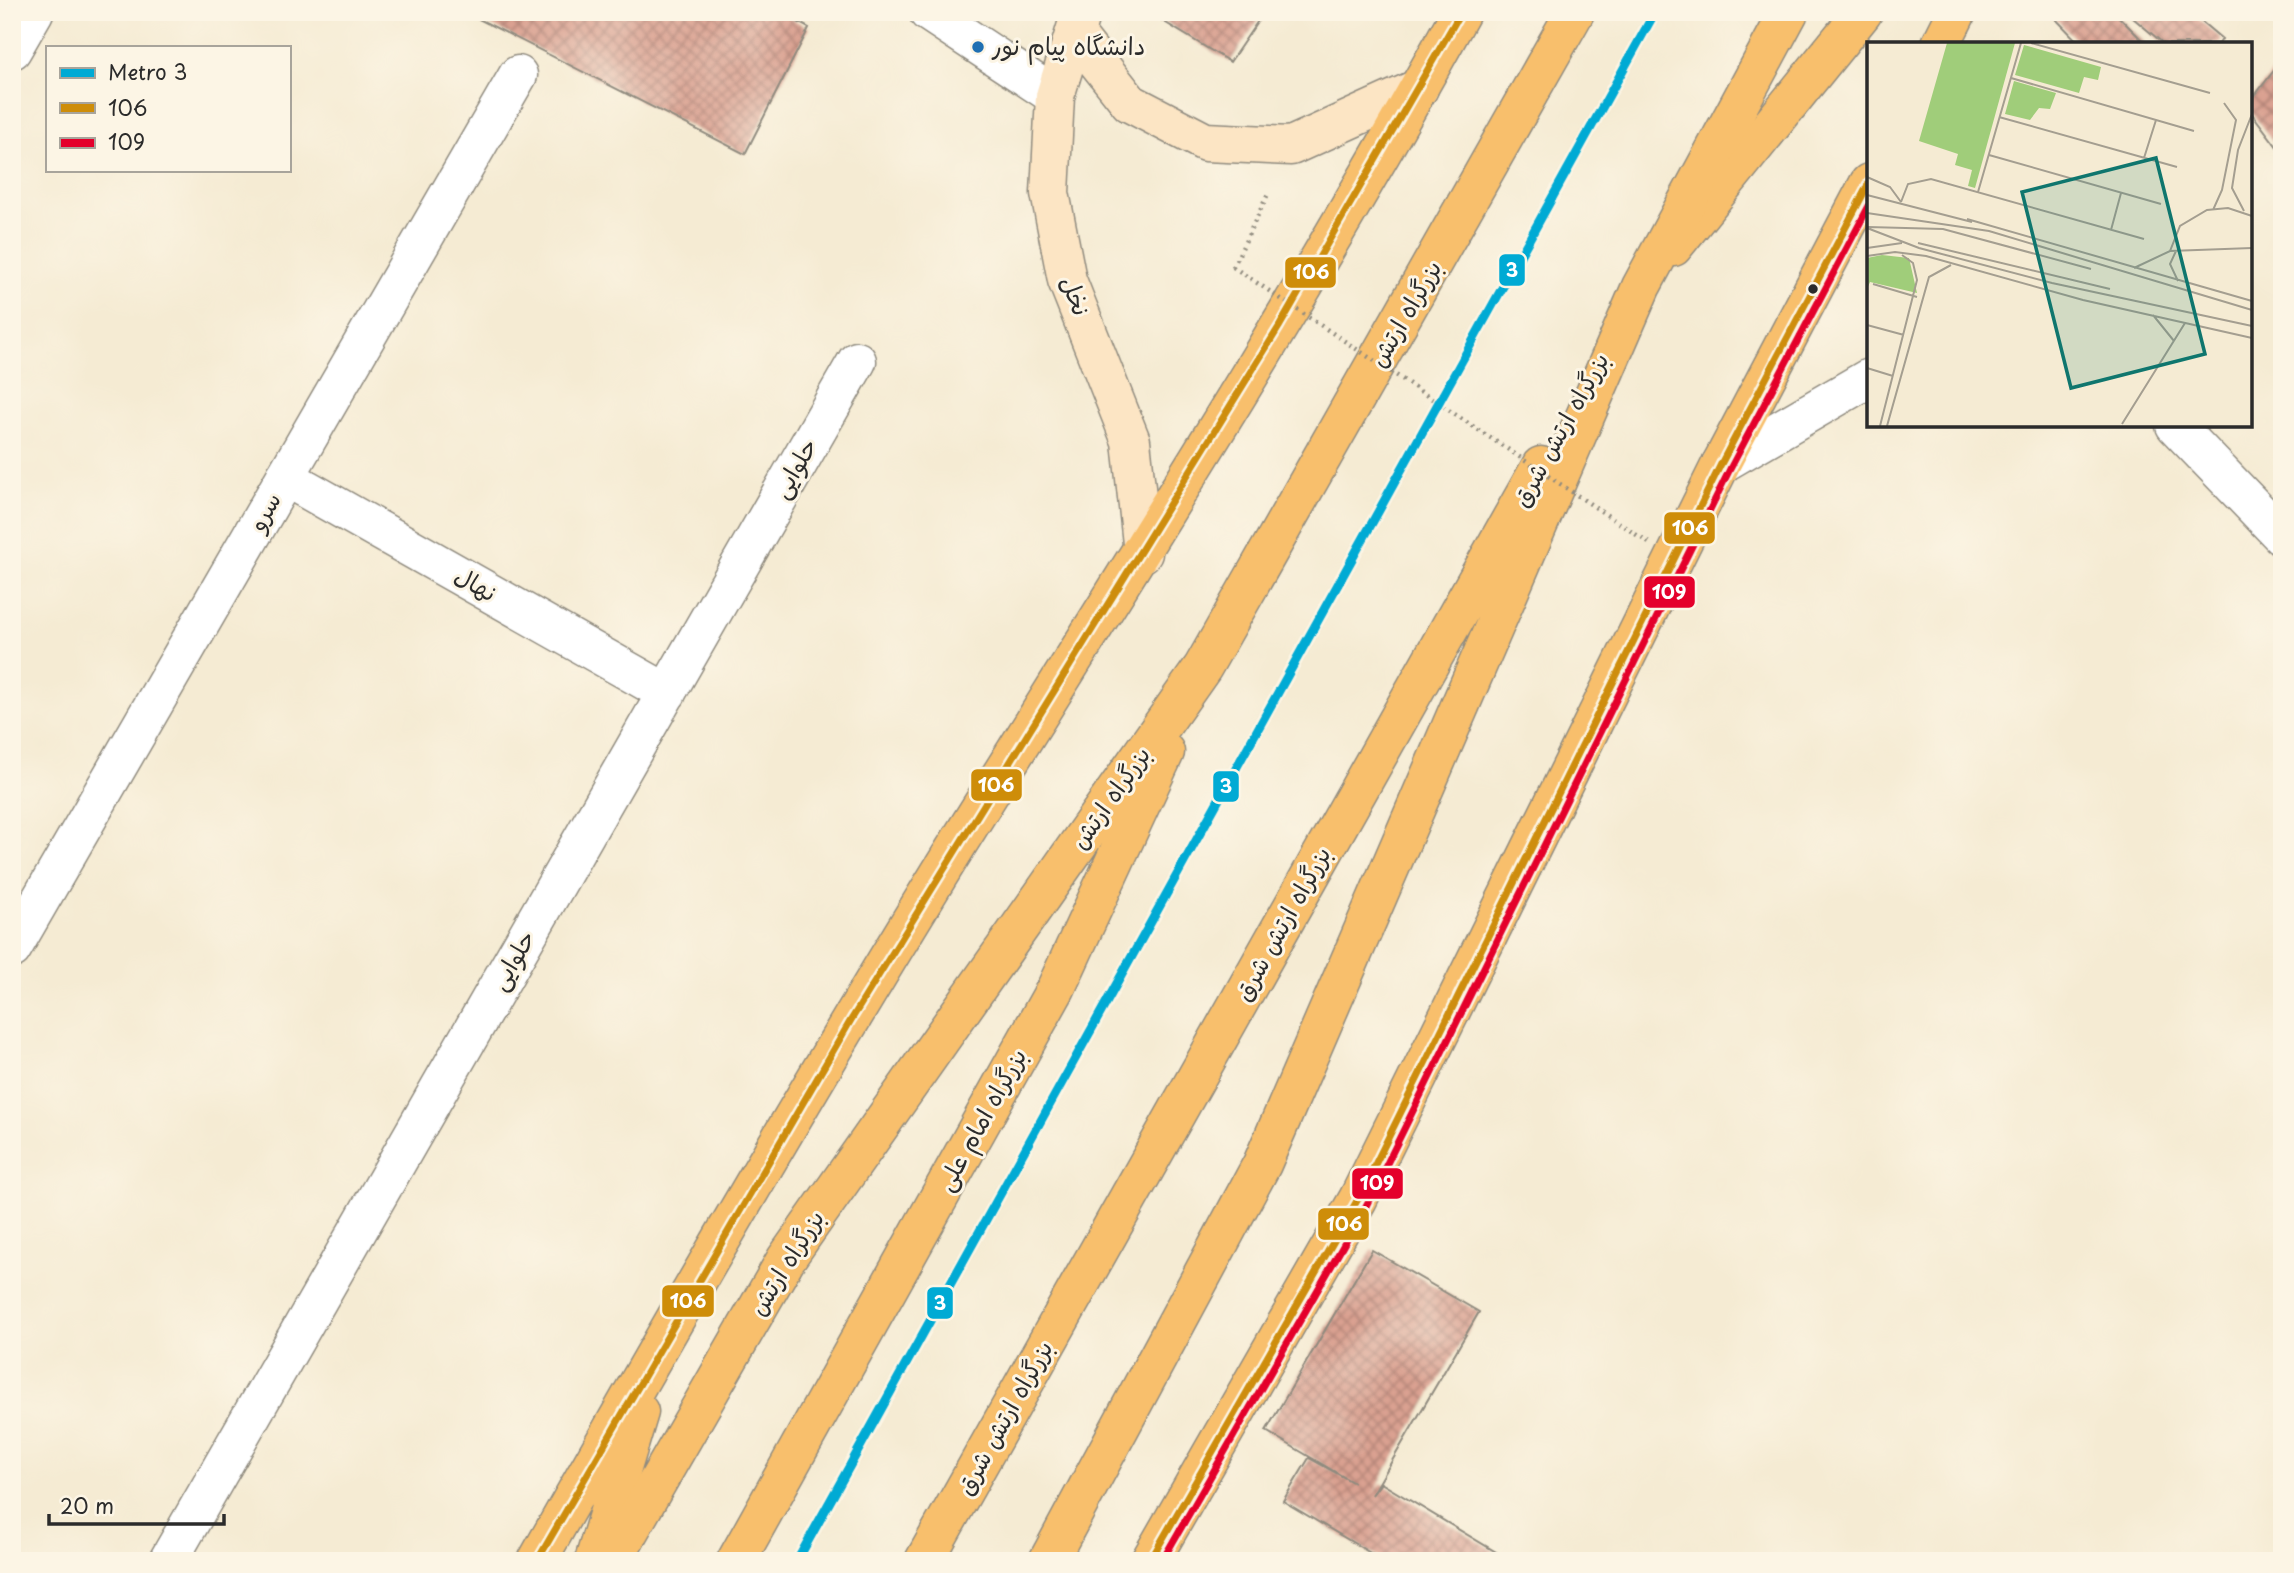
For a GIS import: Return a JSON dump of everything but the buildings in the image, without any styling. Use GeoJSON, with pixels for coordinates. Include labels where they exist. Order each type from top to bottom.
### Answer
{"type":"FeatureCollection","features":[{"type":"Feature","properties":{"kind":"main road"},"geometry":{"type":"LineString","coordinates":[[537,1561],[657,1349],[958,844],[1143,553],[1419,88],[1461,12]]}},
{"type":"Feature","properties":{"kind":"main road","name":"بزرگراه ارتش"},"geometry":{"type":"LineString","coordinates":[[612,1561],[786,1259],[1203,667],[1575,12]]}},
{"type":"Feature","properties":{"kind":"main road"},"geometry":{"type":"LineString","coordinates":[[1048,1561],[1262,1164],[1641,287],[1789,12]]}},
{"type":"Feature","properties":{"kind":"main road"},"geometry":{"type":"LineString","coordinates":[[1641,287],[1863,12]]}},
{"type":"Feature","properties":{"kind":"main road"},"geometry":{"type":"LineString","coordinates":[[1942,42],[1957,12]]}},
{"type":"Feature","properties":{"kind":"main road","name":"نخل"},"geometry":{"type":"LineString","coordinates":[[1079,24],[1055,96],[1050,193],[1067,280],[1131,441],[1143,553]]}},
{"type":"Feature","properties":{"kind":"main road","name":"نخل"},"geometry":{"type":"LineString","coordinates":[[1079,24],[1130,103],[1205,142],[1291,146],[1419,88]]}},
{"type":"Feature","properties":{"kind":"main road"},"geometry":{"type":"LineString","coordinates":[[1150,1561],[1358,1199],[1721,464],[1867,187]]}},
{"type":"Feature","properties":{"kind":"main road","name":"بزرگراه ارتش شرق"},"geometry":{"type":"LineString","coordinates":[[924,1561],[1641,287]]}},
{"type":"Feature","properties":{"kind":"main road","name":"بزرگراه امام علی"},"geometry":{"type":"LineString","coordinates":[[736,1561],[1056,988],[1203,667]]}},
{"type":"Feature","properties":{"kind":"main road"},"geometry":{"type":"LineString","coordinates":[[594,1561],[657,1349]]}},
{"type":"Feature","properties":{"kind":"street"},"geometry":{"type":"LineString","coordinates":[[12,50],[34,12]]}},
{"type":"Feature","properties":{"kind":"street"},"geometry":{"type":"LineString","coordinates":[[928,12],[1055,96]]}},
{"type":"Feature","properties":{"kind":"street","name":"سرو"},"geometry":{"type":"LineString","coordinates":[[12,949],[517,75]]}},
{"type":"Feature","properties":{"kind":"street","name":"حلوایی"},"geometry":{"type":"LineString","coordinates":[[168,1561],[858,361]]}},
{"type":"Feature","properties":{"kind":"street"},"geometry":{"type":"LineString","coordinates":[[1721,464],[1867,378]]}},
{"type":"Feature","properties":{"kind":"street"},"geometry":{"type":"LineString","coordinates":[[2177,427],[2282,536]]}},
{"type":"Feature","properties":{"kind":"street","name":"نهال"},"geometry":{"type":"LineString","coordinates":[[285,477],[667,693]]}},
{"type":"Feature","properties":{"kind":"path"},"geometry":{"type":"LineString","coordinates":[[1291,146],[1233,267],[1649,542]]}},
{"type":"Feature","properties":{"kind":"metro line","name":"3"},"geometry":{"type":"LineString","coordinates":[[797,1561],[1655,12]]}},
{"type":"Feature","properties":{"kind":"transit line","name":"106"},"geometry":{"type":"LineString","coordinates":[[537,1561],[851,1020],[1279,327],[1461,12]]}},
{"type":"Feature","properties":{"kind":"transit line","name":"106"},"geometry":{"type":"LineString","coordinates":[[1150,1561],[1358,1199],[1721,464],[1867,187]]}},
{"type":"Feature","properties":{"kind":"transit line","name":"109"},"geometry":{"type":"LineString","coordinates":[[1162,1561],[1367,1204],[1730,469],[1867,210]]}},
{"type":"Feature","properties":{"kind":"place","name":"دانشگاه پیام نور"},"geometry":{"type":"Point","coordinates":[978,47]}}]}
